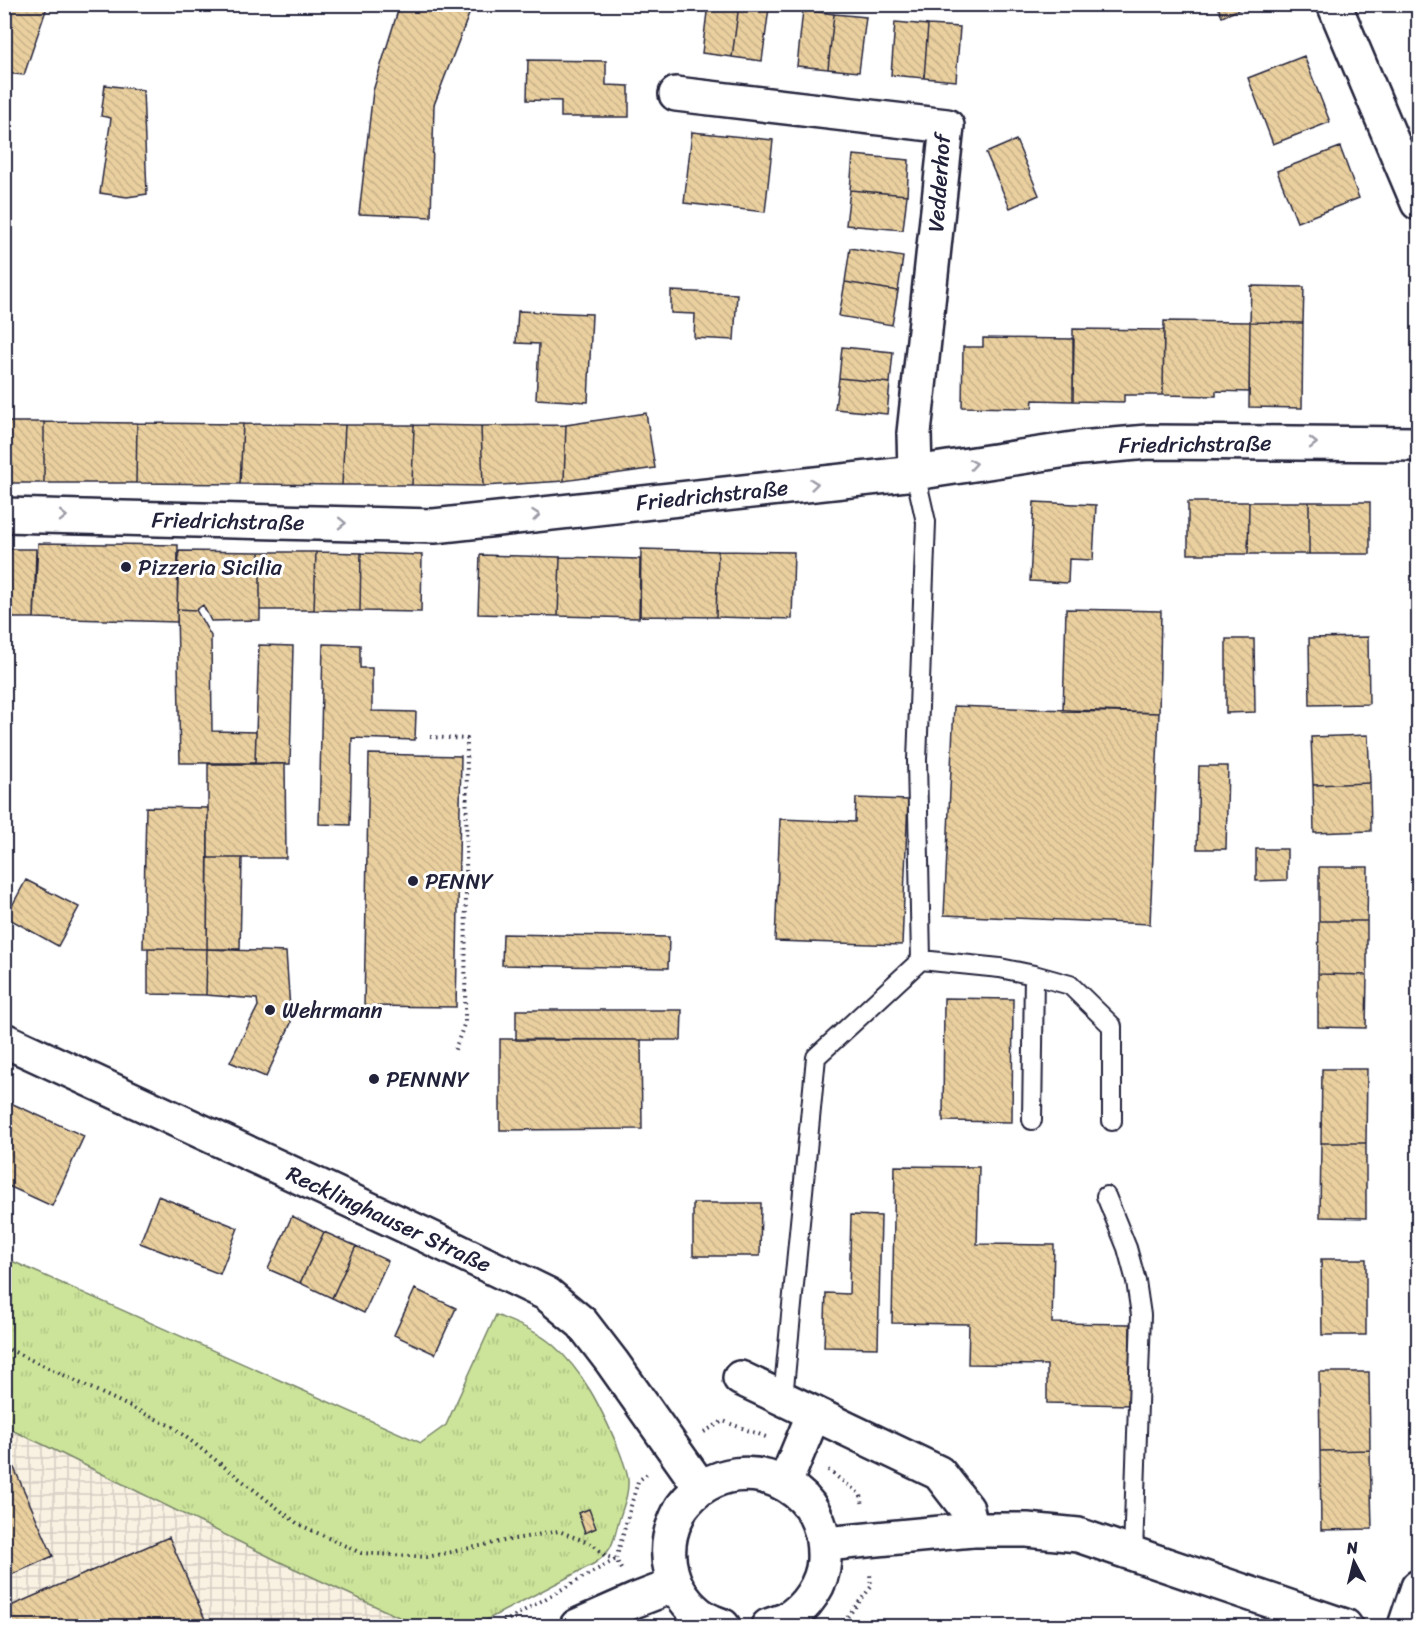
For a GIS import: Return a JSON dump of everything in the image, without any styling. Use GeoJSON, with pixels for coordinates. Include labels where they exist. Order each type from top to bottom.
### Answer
{"type":"FeatureCollection","features":[{"type":"Feature","properties":{"kind":"street"},"geometry":{"type":"LineString","coordinates":[[1334,4],[1419,203]]}},
{"type":"Feature","properties":{"kind":"street","name":"Vedderhof"},"geometry":{"type":"LineString","coordinates":[[676,94],[947,126],[914,433],[915,473]]}},
{"type":"Feature","properties":{"kind":"street","name":"Friedrichstraße"},"geometry":{"type":"LineString","coordinates":[[4,515],[435,526],[915,473],[1080,448],[1148,442],[1419,444]]}},
{"type":"Feature","properties":{"kind":"street","name":"Recklinghauser Straße"},"geometry":{"type":"LineString","coordinates":[[4,1040],[547,1294],[582,1323],[701,1488]]}},
{"type":"Feature","properties":{"kind":"street"},"geometry":{"type":"LineString","coordinates":[[740,1378],[939,1473],[967,1509],[972,1530]]}},
{"type":"Feature","properties":{"kind":"street"},"geometry":{"type":"LineString","coordinates":[[785,1483],[814,1413]]}},
{"type":"Feature","properties":{"kind":"street"},"geometry":{"type":"LineString","coordinates":[[723,1626],[704,1617],[687,1603],[675,1585],[668,1558],[670,1532],[682,1507],[701,1488],[720,1478],[742,1473],[764,1475],[785,1483],[805,1499],[818,1520],[825,1544],[824,1566],[817,1587],[804,1605],[787,1619],[768,1626]]}},
{"type":"Feature","properties":{"kind":"street"},"geometry":{"type":"LineString","coordinates":[[825,1544],[972,1530],[1027,1530],[1078,1534],[1345,1626]]}},
{"type":"Feature","properties":{"kind":"street"},"geometry":{"type":"LineString","coordinates":[[577,1626],[675,1585]]}},
{"type":"Feature","properties":{"kind":"street"},"geometry":{"type":"LineString","coordinates":[[1405,1626],[1419,1587]]}},
{"type":"Feature","properties":{"kind":"lane"},"geometry":{"type":"LineString","coordinates":[[783,1398],[816,1057],[921,960],[917,760],[926,522],[915,473]]}},
{"type":"Feature","properties":{"kind":"lane"},"geometry":{"type":"LineString","coordinates":[[921,960],[1000,968],[1070,985],[1112,1026],[1112,1121]]}},
{"type":"Feature","properties":{"kind":"lane"},"geometry":{"type":"LineString","coordinates":[[1032,1120],[1034,975]]}},
{"type":"Feature","properties":{"kind":"lane"},"geometry":{"type":"LineString","coordinates":[[1106,1196],[1127,1248],[1136,1281],[1141,1315],[1133,1553]]}},
{"type":"Feature","properties":{"kind":"path"},"geometry":{"type":"LineString","coordinates":[[430,737],[467,739],[465,1022],[454,1052]]}},
{"type":"Feature","properties":{"kind":"path"},"geometry":{"type":"LineString","coordinates":[[4,1347],[173,1427],[298,1524],[361,1552],[427,1557],[559,1531],[594,1545],[605,1556],[616,1559],[509,1619],[492,1626]]}},
{"type":"Feature","properties":{"kind":"path"},"geometry":{"type":"LineString","coordinates":[[840,1626],[871,1587],[868,1540]]}},
{"type":"Feature","properties":{"kind":"shaded area"},"geometry":{"type":"Polygon","coordinates":[[[5,1427],[278,1561],[418,1626],[5,1626],[5,1427]]]}},
{"type":"Feature","properties":{"kind":"green space"},"geometry":{"type":"Polygon","coordinates":[[[5,1258],[421,1443],[446,1425],[496,1315],[526,1328],[553,1345],[574,1367],[598,1404],[617,1445],[628,1485],[612,1544],[595,1563],[475,1626],[418,1626],[278,1561],[5,1427],[5,1258]]]}},
{"type":"Feature","properties":{"kind":"building"},"geometry":{"type":"Polygon","coordinates":[[[4,4],[48,4],[24,75],[4,73],[4,4]]]}},
{"type":"Feature","properties":{"kind":"building"},"geometry":{"type":"Polygon","coordinates":[[[400,4],[473,4],[434,105],[431,217],[359,214],[373,91],[400,4]]]}},
{"type":"Feature","properties":{"kind":"building"},"geometry":{"type":"Polygon","coordinates":[[[608,4],[647,4],[646,10],[608,6],[608,4]]]}},
{"type":"Feature","properties":{"kind":"building"},"geometry":{"type":"Polygon","coordinates":[[[708,4],[739,5],[732,57],[702,53],[708,4]]]}},
{"type":"Feature","properties":{"kind":"building"},"geometry":{"type":"Polygon","coordinates":[[[1217,4],[1251,4],[1222,17],[1217,4]]]}},
{"type":"Feature","properties":{"kind":"building"},"geometry":{"type":"Polygon","coordinates":[[[739,5],[769,8],[762,61],[732,57],[739,5]]]}},
{"type":"Feature","properties":{"kind":"building"},"geometry":{"type":"Polygon","coordinates":[[[803,10],[834,14],[828,69],[797,66],[803,10]]]}},
{"type":"Feature","properties":{"kind":"building"},"geometry":{"type":"Polygon","coordinates":[[[834,14],[866,17],[859,72],[828,69],[834,14]]]}},
{"type":"Feature","properties":{"kind":"building"},"geometry":{"type":"Polygon","coordinates":[[[895,22],[928,25],[924,78],[891,75],[895,22]]]}},
{"type":"Feature","properties":{"kind":"building"},"geometry":{"type":"Polygon","coordinates":[[[928,25],[960,27],[956,81],[924,78],[928,25]]]}},
{"type":"Feature","properties":{"kind":"building"},"geometry":{"type":"Polygon","coordinates":[[[1304,56],[1330,122],[1273,144],[1248,78],[1304,56]]]}},
{"type":"Feature","properties":{"kind":"building"},"geometry":{"type":"Polygon","coordinates":[[[528,60],[606,61],[606,85],[629,86],[629,117],[561,117],[561,101],[527,100],[528,60]]]}},
{"type":"Feature","properties":{"kind":"building"},"geometry":{"type":"Polygon","coordinates":[[[105,85],[143,90],[147,194],[127,197],[100,193],[111,118],[101,116],[105,85]]]}},
{"type":"Feature","properties":{"kind":"building"},"geometry":{"type":"Polygon","coordinates":[[[692,132],[773,140],[765,212],[684,203],[692,132]]]}},
{"type":"Feature","properties":{"kind":"building"},"geometry":{"type":"Polygon","coordinates":[[[1016,140],[1039,195],[1010,208],[986,153],[1016,140]]]}},
{"type":"Feature","properties":{"kind":"building"},"geometry":{"type":"Polygon","coordinates":[[[1340,147],[1359,198],[1297,222],[1277,171],[1340,147]]]}},
{"type":"Feature","properties":{"kind":"building"},"geometry":{"type":"Polygon","coordinates":[[[853,155],[909,160],[907,195],[850,190],[853,155]]]}},
{"type":"Feature","properties":{"kind":"building"},"geometry":{"type":"Polygon","coordinates":[[[850,190],[907,195],[903,230],[846,225],[850,190]]]}},
{"type":"Feature","properties":{"kind":"building"},"geometry":{"type":"Polygon","coordinates":[[[850,248],[903,257],[898,291],[845,282],[850,248]]]}},
{"type":"Feature","properties":{"kind":"building"},"geometry":{"type":"Polygon","coordinates":[[[845,282],[898,291],[892,325],[839,316],[845,282]]]}},
{"type":"Feature","properties":{"kind":"building"},"geometry":{"type":"Polygon","coordinates":[[[1251,286],[1304,287],[1303,323],[1250,322],[1251,286]]]}},
{"type":"Feature","properties":{"kind":"building"},"geometry":{"type":"Polygon","coordinates":[[[671,291],[737,294],[734,340],[694,338],[695,314],[671,313],[671,291]]]}},
{"type":"Feature","properties":{"kind":"building"},"geometry":{"type":"Polygon","coordinates":[[[518,311],[592,314],[588,402],[536,399],[539,344],[516,343],[518,311]]]}},
{"type":"Feature","properties":{"kind":"building"},"geometry":{"type":"Polygon","coordinates":[[[1164,321],[1250,322],[1249,392],[1216,391],[1216,396],[1163,395],[1164,321]]]}},
{"type":"Feature","properties":{"kind":"building"},"geometry":{"type":"Polygon","coordinates":[[[1250,322],[1303,323],[1302,408],[1249,407],[1250,322]]]}},
{"type":"Feature","properties":{"kind":"building"},"geometry":{"type":"Polygon","coordinates":[[[1073,329],[1164,330],[1163,395],[1124,395],[1124,402],[1073,401],[1073,329]]]}},
{"type":"Feature","properties":{"kind":"building"},"geometry":{"type":"Polygon","coordinates":[[[983,338],[1074,339],[1073,401],[1033,400],[1032,408],[962,407],[963,347],[983,347],[983,338]]]}},
{"type":"Feature","properties":{"kind":"building"},"geometry":{"type":"Polygon","coordinates":[[[842,347],[893,352],[890,383],[839,378],[842,347]]]}},
{"type":"Feature","properties":{"kind":"building"},"geometry":{"type":"Polygon","coordinates":[[[839,378],[890,383],[887,414],[835,409],[839,378]]]}},
{"type":"Feature","properties":{"kind":"building"},"geometry":{"type":"Polygon","coordinates":[[[646,413],[655,468],[564,481],[566,425],[646,413]]]}},
{"type":"Feature","properties":{"kind":"building"},"geometry":{"type":"Polygon","coordinates":[[[4,422],[44,422],[44,483],[4,483],[4,422]]]}},
{"type":"Feature","properties":{"kind":"building"},"geometry":{"type":"Polygon","coordinates":[[[44,422],[137,423],[136,483],[44,483],[44,422]]]}},
{"type":"Feature","properties":{"kind":"building"},"geometry":{"type":"Polygon","coordinates":[[[137,423],[243,424],[240,484],[136,483],[137,423]]]}},
{"type":"Feature","properties":{"kind":"building"},"geometry":{"type":"Polygon","coordinates":[[[243,424],[345,425],[342,485],[240,484],[243,424]]]}},
{"type":"Feature","properties":{"kind":"building"},"geometry":{"type":"Polygon","coordinates":[[[345,425],[414,425],[412,485],[342,485],[345,425]]]}},
{"type":"Feature","properties":{"kind":"building"},"geometry":{"type":"Polygon","coordinates":[[[414,425],[481,426],[483,486],[412,485],[414,425]]]}},
{"type":"Feature","properties":{"kind":"building"},"geometry":{"type":"Polygon","coordinates":[[[566,425],[564,481],[483,486],[481,426],[566,425]]]}},
{"type":"Feature","properties":{"kind":"building"},"geometry":{"type":"Polygon","coordinates":[[[1034,502],[1096,505],[1093,560],[1069,559],[1068,583],[1030,581],[1034,502]]]}},
{"type":"Feature","properties":{"kind":"building"},"geometry":{"type":"Polygon","coordinates":[[[1188,502],[1249,502],[1248,554],[1188,554],[1188,502]]]}},
{"type":"Feature","properties":{"kind":"building"},"geometry":{"type":"Polygon","coordinates":[[[1249,502],[1309,502],[1309,554],[1248,554],[1249,502]]]}},
{"type":"Feature","properties":{"kind":"building"},"geometry":{"type":"Polygon","coordinates":[[[1309,502],[1370,502],[1370,554],[1309,554],[1309,502]]]}},
{"type":"Feature","properties":{"kind":"building"},"geometry":{"type":"Polygon","coordinates":[[[38,543],[178,545],[177,622],[34,618],[38,543]]]}},
{"type":"Feature","properties":{"kind":"building"},"geometry":{"type":"Polygon","coordinates":[[[4,549],[36,549],[34,618],[4,618],[4,549]]]}},
{"type":"Feature","properties":{"kind":"building"},"geometry":{"type":"Polygon","coordinates":[[[641,549],[718,551],[716,617],[640,616],[641,549]]]}},
{"type":"Feature","properties":{"kind":"building"},"geometry":{"type":"Polygon","coordinates":[[[179,551],[260,552],[260,620],[211,621],[203,605],[196,610],[177,609],[179,551]]]}},
{"type":"Feature","properties":{"kind":"building"},"geometry":{"type":"Polygon","coordinates":[[[718,551],[794,552],[792,619],[716,617],[718,551]]]}},
{"type":"Feature","properties":{"kind":"building"},"geometry":{"type":"Polygon","coordinates":[[[260,552],[316,552],[314,610],[260,610],[260,552]]]}},
{"type":"Feature","properties":{"kind":"building"},"geometry":{"type":"Polygon","coordinates":[[[316,552],[361,553],[360,611],[314,610],[316,552]]]}},
{"type":"Feature","properties":{"kind":"building"},"geometry":{"type":"Polygon","coordinates":[[[361,553],[422,555],[421,612],[360,611],[361,553]]]}},
{"type":"Feature","properties":{"kind":"building"},"geometry":{"type":"Polygon","coordinates":[[[480,555],[560,557],[558,616],[478,614],[480,555]]]}},
{"type":"Feature","properties":{"kind":"building"},"geometry":{"type":"Polygon","coordinates":[[[560,557],[640,559],[639,618],[558,616],[560,557]]]}},
{"type":"Feature","properties":{"kind":"building"},"geometry":{"type":"Polygon","coordinates":[[[177,609],[196,610],[211,636],[212,731],[256,732],[255,763],[180,763],[177,609]]]}},
{"type":"Feature","properties":{"kind":"building"},"geometry":{"type":"Polygon","coordinates":[[[1066,609],[1161,611],[1159,713],[1063,711],[1066,609]]]}},
{"type":"Feature","properties":{"kind":"building"},"geometry":{"type":"Polygon","coordinates":[[[1368,637],[1369,704],[1310,705],[1309,638],[1368,637]]]}},
{"type":"Feature","properties":{"kind":"building"},"geometry":{"type":"Polygon","coordinates":[[[1226,639],[1254,639],[1255,712],[1226,713],[1226,639]]]}},
{"type":"Feature","properties":{"kind":"building"},"geometry":{"type":"Polygon","coordinates":[[[323,644],[360,645],[360,668],[372,668],[372,711],[416,712],[415,740],[352,738],[350,825],[319,824],[323,644]]]}},
{"type":"Feature","properties":{"kind":"building"},"geometry":{"type":"Polygon","coordinates":[[[259,645],[293,646],[290,764],[255,763],[259,645]]]}},
{"type":"Feature","properties":{"kind":"building"},"geometry":{"type":"Polygon","coordinates":[[[954,706],[1159,713],[1150,924],[944,915],[954,706]]]}},
{"type":"Feature","properties":{"kind":"building"},"geometry":{"type":"Polygon","coordinates":[[[1368,735],[1370,783],[1313,785],[1311,737],[1368,735]]]}},
{"type":"Feature","properties":{"kind":"building","name":"PENNY"},"geometry":{"type":"Polygon","coordinates":[[[369,754],[461,756],[456,1007],[364,1006],[369,754]]]}},
{"type":"Feature","properties":{"kind":"building"},"geometry":{"type":"Polygon","coordinates":[[[208,764],[285,764],[286,858],[208,858],[208,764]]]}},
{"type":"Feature","properties":{"kind":"building"},"geometry":{"type":"Polygon","coordinates":[[[1199,766],[1228,766],[1226,849],[1197,849],[1199,766]]]}},
{"type":"Feature","properties":{"kind":"building"},"geometry":{"type":"Polygon","coordinates":[[[1370,783],[1371,831],[1314,833],[1313,785],[1370,783]]]}},
{"type":"Feature","properties":{"kind":"building"},"geometry":{"type":"Polygon","coordinates":[[[856,798],[908,800],[902,945],[775,941],[780,819],[855,822],[856,798]]]}},
{"type":"Feature","properties":{"kind":"building"},"geometry":{"type":"Polygon","coordinates":[[[146,807],[208,808],[207,949],[143,948],[146,807]]]}},
{"type":"Feature","properties":{"kind":"building"},"geometry":{"type":"Polygon","coordinates":[[[1256,849],[1287,849],[1287,880],[1256,881],[1256,849]]]}},
{"type":"Feature","properties":{"kind":"building"},"geometry":{"type":"Polygon","coordinates":[[[208,858],[242,858],[240,949],[207,949],[208,858]]]}},
{"type":"Feature","properties":{"kind":"building"},"geometry":{"type":"Polygon","coordinates":[[[1319,867],[1368,867],[1367,921],[1319,921],[1319,867]]]}},
{"type":"Feature","properties":{"kind":"building"},"geometry":{"type":"Polygon","coordinates":[[[26,880],[79,907],[58,946],[6,917],[26,880]]]}},
{"type":"Feature","properties":{"kind":"building"},"geometry":{"type":"Polygon","coordinates":[[[1319,921],[1367,921],[1367,975],[1318,974],[1319,921]]]}},
{"type":"Feature","properties":{"kind":"building"},"geometry":{"type":"Polygon","coordinates":[[[503,934],[669,937],[668,968],[502,965],[503,934]]]}},
{"type":"Feature","properties":{"kind":"building"},"geometry":{"type":"Polygon","coordinates":[[[148,948],[207,949],[206,995],[148,994],[148,948]]]}},
{"type":"Feature","properties":{"kind":"building"},"geometry":{"type":"Polygon","coordinates":[[[207,949],[286,952],[291,1023],[266,1077],[230,1062],[258,1006],[257,999],[206,995],[207,949]]]}},
{"type":"Feature","properties":{"kind":"building"},"geometry":{"type":"Polygon","coordinates":[[[1318,974],[1367,975],[1366,1028],[1318,1027],[1318,974]]]}},
{"type":"Feature","properties":{"kind":"building"},"geometry":{"type":"Polygon","coordinates":[[[944,998],[1013,999],[1012,1122],[943,1121],[944,998]]]}},
{"type":"Feature","properties":{"kind":"building"},"geometry":{"type":"Polygon","coordinates":[[[516,1010],[682,1010],[681,1040],[516,1040],[516,1010]]]}},
{"type":"Feature","properties":{"kind":"building"},"geometry":{"type":"Polygon","coordinates":[[[500,1039],[641,1040],[642,1129],[500,1130],[500,1039]]]}},
{"type":"Feature","properties":{"kind":"building"},"geometry":{"type":"Polygon","coordinates":[[[1322,1069],[1367,1069],[1366,1143],[1321,1143],[1322,1069]]]}},
{"type":"Feature","properties":{"kind":"building"},"geometry":{"type":"Polygon","coordinates":[[[4,1100],[84,1136],[52,1206],[4,1184],[4,1100]]]}},
{"type":"Feature","properties":{"kind":"building"},"geometry":{"type":"Polygon","coordinates":[[[1321,1143],[1366,1143],[1366,1218],[1320,1217],[1321,1143]]]}},
{"type":"Feature","properties":{"kind":"building"},"geometry":{"type":"Polygon","coordinates":[[[895,1166],[979,1167],[977,1244],[1054,1245],[1052,1323],[1130,1324],[1129,1405],[1047,1403],[1047,1365],[968,1364],[969,1324],[892,1323],[895,1166]]]}},
{"type":"Feature","properties":{"kind":"building"},"geometry":{"type":"Polygon","coordinates":[[[158,1196],[238,1228],[220,1274],[140,1243],[158,1196]]]}},
{"type":"Feature","properties":{"kind":"building"},"geometry":{"type":"Polygon","coordinates":[[[693,1203],[761,1203],[760,1256],[693,1256],[693,1203]]]}},
{"type":"Feature","properties":{"kind":"building"},"geometry":{"type":"Polygon","coordinates":[[[851,1215],[881,1216],[878,1348],[824,1347],[826,1293],[849,1294],[851,1215]]]}},
{"type":"Feature","properties":{"kind":"building"},"geometry":{"type":"Polygon","coordinates":[[[292,1216],[324,1232],[300,1283],[268,1269],[292,1216]]]}},
{"type":"Feature","properties":{"kind":"building"},"geometry":{"type":"Polygon","coordinates":[[[324,1232],[356,1246],[332,1298],[300,1283],[324,1232]]]}},
{"type":"Feature","properties":{"kind":"building"},"geometry":{"type":"Polygon","coordinates":[[[356,1246],[388,1261],[364,1313],[332,1298],[356,1246]]]}},
{"type":"Feature","properties":{"kind":"building"},"geometry":{"type":"Polygon","coordinates":[[[1321,1259],[1366,1259],[1366,1335],[1322,1335],[1321,1259]]]}},
{"type":"Feature","properties":{"kind":"building"},"geometry":{"type":"Polygon","coordinates":[[[415,1289],[456,1308],[435,1354],[394,1335],[415,1289]]]}},
{"type":"Feature","properties":{"kind":"building"},"geometry":{"type":"Polygon","coordinates":[[[1319,1372],[1369,1372],[1370,1450],[1320,1451],[1319,1372]]]}},
{"type":"Feature","properties":{"kind":"building"},"geometry":{"type":"Polygon","coordinates":[[[1370,1450],[1372,1529],[1321,1530],[1320,1451],[1370,1450]]]}},
{"type":"Feature","properties":{"kind":"building"},"geometry":{"type":"Polygon","coordinates":[[[11,1461],[53,1556],[4,1578],[4,1464],[11,1461]]]}},
{"type":"Feature","properties":{"kind":"building"},"geometry":{"type":"Polygon","coordinates":[[[589,1509],[596,1528],[585,1533],[578,1513],[589,1509]]]}},
{"type":"Feature","properties":{"kind":"building"},"geometry":{"type":"Polygon","coordinates":[[[169,1537],[208,1626],[4,1626],[4,1609],[169,1537]]]}},
{"type":"Feature","properties":{"kind":"place","name":"Pizzeria Sicilia"},"geometry":{"type":"Point","coordinates":[126,567]}},
{"type":"Feature","properties":{"kind":"place","name":"PENNY"},"geometry":{"type":"Point","coordinates":[413,881]}},
{"type":"Feature","properties":{"kind":"place","name":"Wehrmann"},"geometry":{"type":"Point","coordinates":[270,1010]}},
{"type":"Feature","properties":{"kind":"place","name":"PENNNY"},"geometry":{"type":"Point","coordinates":[374,1079]}}]}
